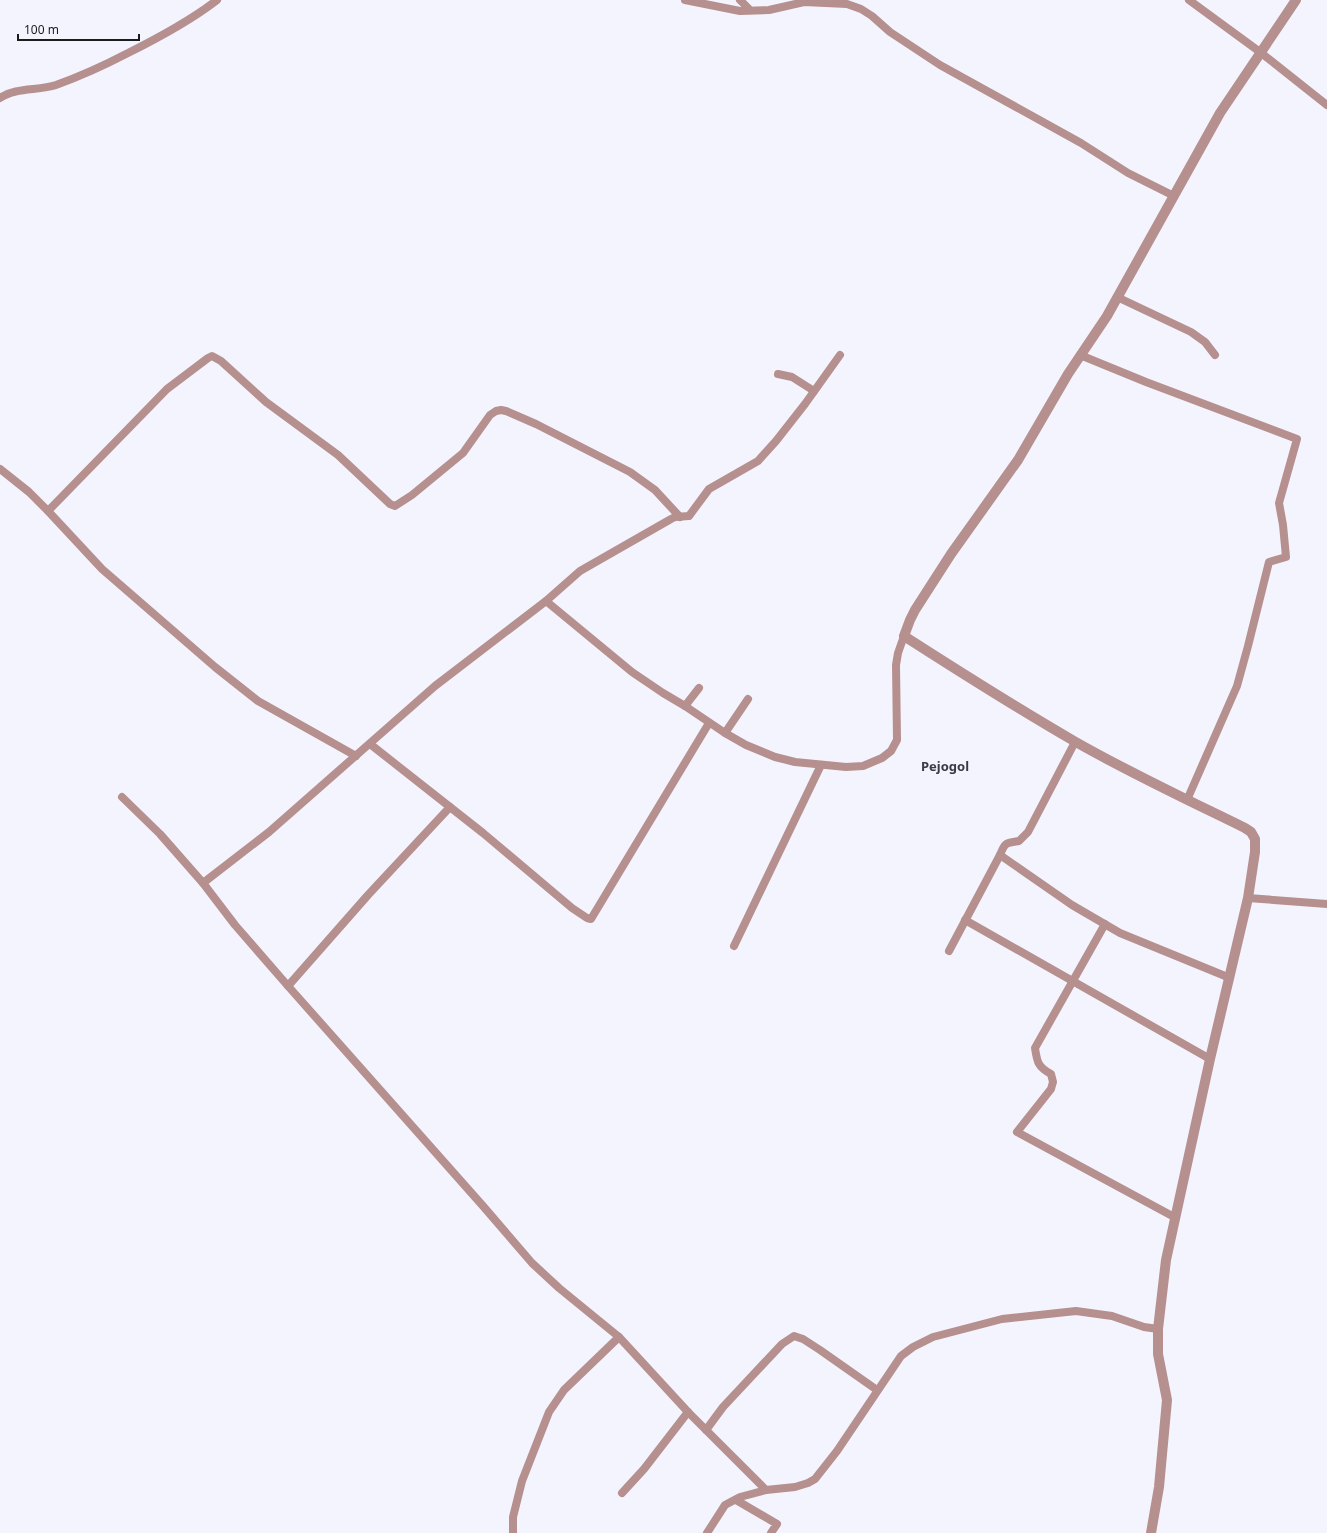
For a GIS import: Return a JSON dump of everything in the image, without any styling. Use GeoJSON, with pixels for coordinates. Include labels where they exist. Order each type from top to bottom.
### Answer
{"type":"FeatureCollection","features":[{"type":"Feature","properties":{"kind":"street"},"geometry":{"type":"LineString","coordinates":[[0,98],[13,92],[54,85],[89,72],[162,36],[200,13],[217,0]]}},
{"type":"Feature","properties":{"kind":"street"},"geometry":{"type":"LineString","coordinates":[[685,0],[740,11],[769,10],[804,2],[847,4],[861,9],[872,16],[890,32],[940,66],[1081,143],[1128,173],[1174,196]]}},
{"type":"Feature","properties":{"kind":"street"},"geometry":{"type":"LineString","coordinates":[[740,0],[750,10]]}},
{"type":"Feature","properties":{"kind":"street"},"geometry":{"type":"LineString","coordinates":[[1189,0],[1260,52],[1327,105]]}},
{"type":"Feature","properties":{"kind":"street"},"geometry":{"type":"LineString","coordinates":[[546,601],[632,672],[709,723],[746,745],[775,757],[795,762],[846,767],[863,766],[882,758],[891,751],[897,740],[896,665],[898,653],[915,610],[951,554],[1018,460],[1080,355],[1107,316],[1220,113],[1296,0]]}},
{"type":"Feature","properties":{"kind":"street"},"geometry":{"type":"LineString","coordinates":[[1117,297],[1191,332],[1205,342],[1215,355]]}},
{"type":"Feature","properties":{"kind":"street"},"geometry":{"type":"LineString","coordinates":[[203,883],[269,832],[435,686],[546,601],[580,571],[671,519],[691,514],[704,494],[714,486],[758,460],[776,441],[840,355]]}},
{"type":"Feature","properties":{"kind":"street"},"geometry":{"type":"LineString","coordinates":[[1080,355],[1146,382],[1297,439],[1279,503],[1286,556],[1269,562],[1248,646],[1236,686],[1187,800]]}},
{"type":"Feature","properties":{"kind":"street"},"geometry":{"type":"LineString","coordinates":[[48,511],[167,389],[212,356],[222,361],[266,402],[338,454],[390,504],[395,506],[412,495],[463,453],[490,416],[496,411],[501,410],[536,424],[630,472],[655,490],[680,517]]}},
{"type":"Feature","properties":{"kind":"street"},"geometry":{"type":"LineString","coordinates":[[778,374],[792,377],[814,391]]}},
{"type":"Feature","properties":{"kind":"street"},"geometry":{"type":"LineString","coordinates":[[0,468],[29,492],[102,569],[258,701],[356,756]]}},
{"type":"Feature","properties":{"kind":"street"},"geometry":{"type":"LineString","coordinates":[[904,636],[961,673],[1076,742],[1187,800],[1245,828],[1255,839],[1255,852],[1248,898],[1210,1059],[1166,1260],[1158,1329],[1158,1354],[1167,1400],[1159,1487],[1151,1533]]}},
{"type":"Feature","properties":{"kind":"street"},"geometry":{"type":"LineString","coordinates":[[685,706],[698,688]]}},
{"type":"Feature","properties":{"kind":"street"},"geometry":{"type":"LineString","coordinates":[[725,733],[748,699]]}},
{"type":"Feature","properties":{"kind":"street"},"geometry":{"type":"LineString","coordinates":[[370,744],[483,833],[572,908],[591,919],[709,723]]}},
{"type":"Feature","properties":{"kind":"street"},"geometry":{"type":"LineString","coordinates":[[949,951],[1005,844],[1019,841],[1028,832],[1076,742]]}},
{"type":"Feature","properties":{"kind":"street"},"geometry":{"type":"LineString","coordinates":[[734,946],[821,765]]}},
{"type":"Feature","properties":{"kind":"street"},"geometry":{"type":"LineString","coordinates":[[122,797],[160,834],[203,883],[235,925],[532,1263],[559,1288],[620,1337],[688,1412],[766,1490]]}},
{"type":"Feature","properties":{"kind":"street"},"geometry":{"type":"LineString","coordinates":[[288,986],[368,895],[450,807]]}},
{"type":"Feature","properties":{"kind":"street"},"geometry":{"type":"LineString","coordinates":[[1000,855],[1072,905],[1127,936],[1230,978]]}},
{"type":"Feature","properties":{"kind":"street"},"geometry":{"type":"LineString","coordinates":[[1248,898],[1327,904]]}},
{"type":"Feature","properties":{"kind":"street"},"geometry":{"type":"LineString","coordinates":[[965,920],[1210,1059]]}},
{"type":"Feature","properties":{"kind":"street"},"geometry":{"type":"LineString","coordinates":[[1105,924],[1035,1048],[1036,1060],[1042,1069],[1051,1074],[1053,1082],[1051,1089],[1017,1132],[1176,1218]]}},
{"type":"Feature","properties":{"kind":"street"},"geometry":{"type":"LineString","coordinates":[[708,1533],[725,1505],[766,1490],[795,1487],[815,1479],[837,1451],[900,1356],[913,1347],[933,1337],[1002,1319],[1076,1311],[1112,1316],[1144,1327],[1158,1329]]}},
{"type":"Feature","properties":{"kind":"street"},"geometry":{"type":"LineString","coordinates":[[706,1430],[723,1407],[782,1344],[794,1336],[803,1339],[820,1350],[877,1390]]}},
{"type":"Feature","properties":{"kind":"street"},"geometry":{"type":"LineString","coordinates":[[513,1533],[512,1517],[522,1482],[549,1412],[564,1390],[620,1337]]}},
{"type":"Feature","properties":{"kind":"street"},"geometry":{"type":"LineString","coordinates":[[622,1493],[644,1469],[688,1412]]}},
{"type":"Feature","properties":{"kind":"street"},"geometry":{"type":"LineString","coordinates":[[736,1500],[777,1524],[771,1533]]}},
{"type":"Feature","properties":{"kind":"district","name":"Pejogol"},"geometry":{"type":"Point","coordinates":[945,766]}}]}
